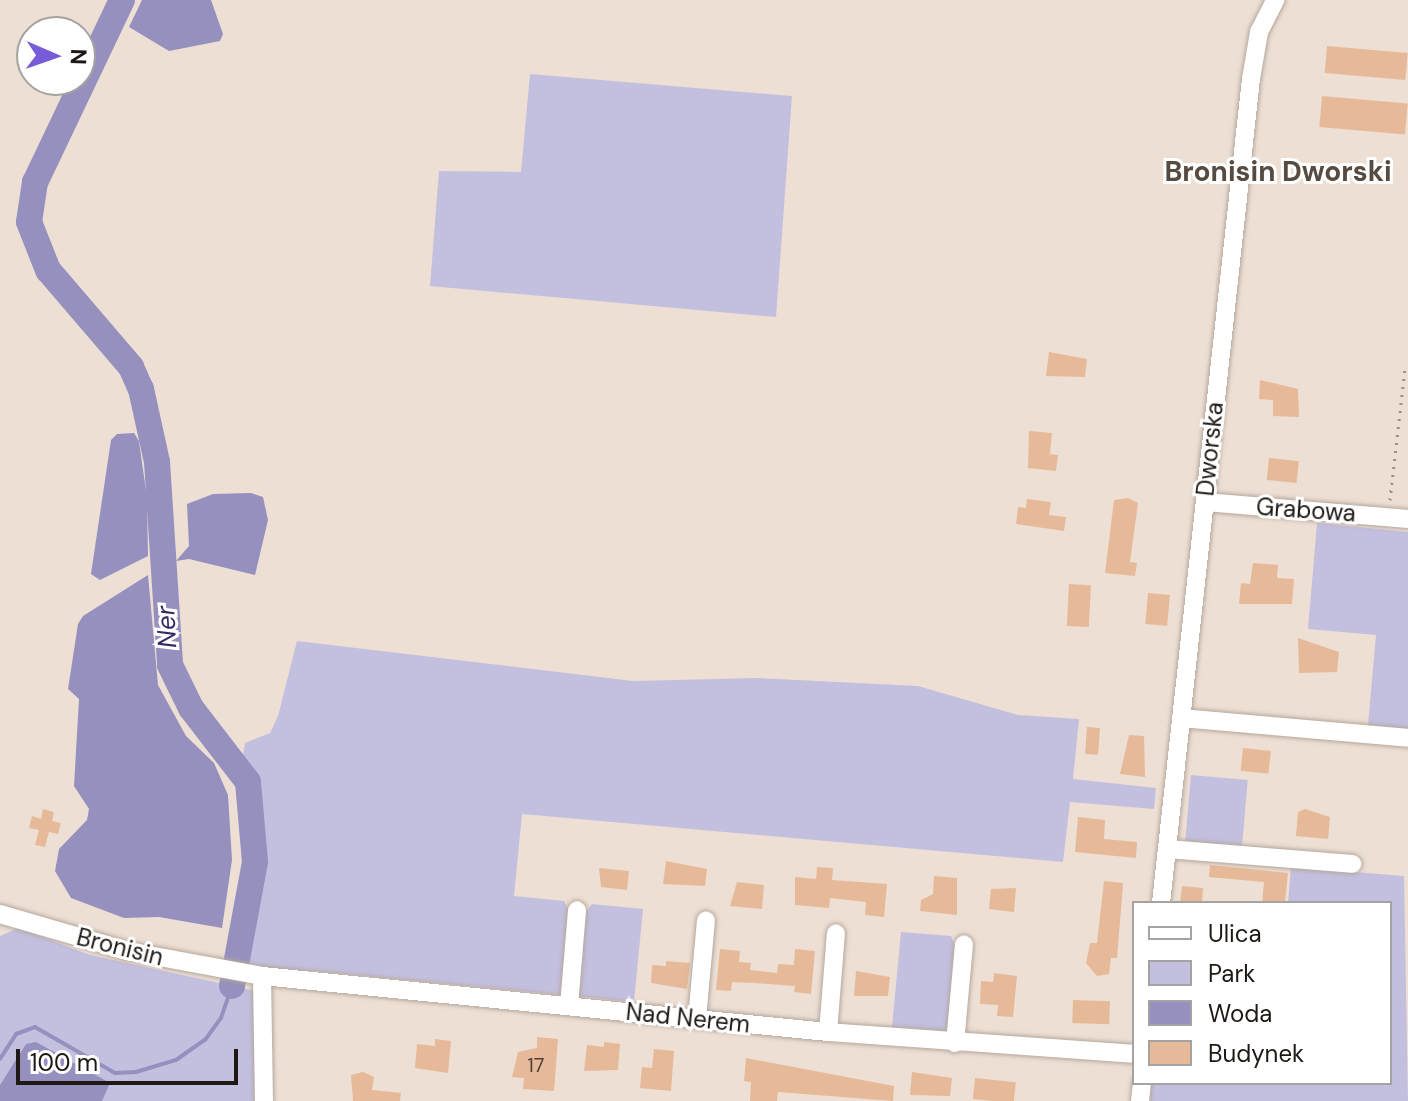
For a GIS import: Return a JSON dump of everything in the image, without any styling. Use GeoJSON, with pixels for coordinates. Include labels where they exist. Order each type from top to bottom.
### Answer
{"type":"FeatureCollection","features":[{"type":"Feature","properties":{"kind":"street","name":"Dworska"},"geometry":{"type":"LineString","coordinates":[[1161,901],[1251,79],[1259,32],[1275,0]]}},
{"type":"Feature","properties":{"kind":"street","name":"Grabowa"},"geometry":{"type":"LineString","coordinates":[[1205,502],[1408,519]]}},
{"type":"Feature","properties":{"kind":"street"},"geometry":{"type":"LineString","coordinates":[[1181,718],[1408,738]]}},
{"type":"Feature","properties":{"kind":"street"},"geometry":{"type":"LineString","coordinates":[[1167,849],[1352,864]]}},
{"type":"Feature","properties":{"kind":"street"},"geometry":{"type":"LineString","coordinates":[[569,1006],[577,910]]}},
{"type":"Feature","properties":{"kind":"street","name":"Bronisin"},"geometry":{"type":"LineString","coordinates":[[2,918],[127,951],[235,971]]}},
{"type":"Feature","properties":{"kind":"street"},"geometry":{"type":"LineString","coordinates":[[697,1019],[706,920]]}},
{"type":"Feature","properties":{"kind":"street"},"geometry":{"type":"LineString","coordinates":[[828,1032],[836,933]]}},
{"type":"Feature","properties":{"kind":"street"},"geometry":{"type":"LineString","coordinates":[[955,1043],[964,944]]}},
{"type":"Feature","properties":{"kind":"street","name":"Nad Nerem"},"geometry":{"type":"LineString","coordinates":[[235,971],[828,1032],[1132,1054]]}},
{"type":"Feature","properties":{"kind":"street"},"geometry":{"type":"LineString","coordinates":[[262,976],[264,1101]]}},
{"type":"Feature","properties":{"kind":"path"},"geometry":{"type":"LineString","coordinates":[[1388,516],[1405,369]]}},
{"type":"Feature","properties":{"kind":"green space"},"geometry":{"type":"Polygon","coordinates":[[[530,74],[792,96],[776,317],[430,286],[439,171],[521,172],[530,74]]]}},
{"type":"Feature","properties":{"kind":"green space"},"geometry":{"type":"Polygon","coordinates":[[[1317,523],[1408,532],[1408,729],[1368,725],[1376,635],[1308,629],[1317,523]]]}},
{"type":"Feature","properties":{"kind":"green space"},"geometry":{"type":"Polygon","coordinates":[[[297,641],[633,681],[758,678],[918,686],[1018,715],[1079,719],[1073,779],[1156,788],[1154,809],[1070,802],[1063,862],[522,814],[514,896],[564,901],[571,915],[563,995],[314,971],[278,972],[241,962],[262,860],[243,755],[245,743],[270,733],[278,716],[297,641]]]}},
{"type":"Feature","properties":{"kind":"green space"},"geometry":{"type":"Polygon","coordinates":[[[1191,775],[1248,780],[1242,846],[1185,841],[1191,775]]]}},
{"type":"Feature","properties":{"kind":"green space"},"geometry":{"type":"Polygon","coordinates":[[[1291,867],[1404,876],[1408,1101],[1148,1101],[1149,1085],[1392,1085],[1392,901],[1288,901],[1291,867]]]}},
{"type":"Feature","properties":{"kind":"green space"},"geometry":{"type":"Polygon","coordinates":[[[592,904],[643,909],[634,1002],[576,996],[584,914],[592,904]]]}},
{"type":"Feature","properties":{"kind":"green space"},"geometry":{"type":"Polygon","coordinates":[[[18,928],[90,955],[256,991],[266,1101],[0,1101],[0,936],[18,928]]]}},
{"type":"Feature","properties":{"kind":"green space"},"geometry":{"type":"Polygon","coordinates":[[[901,932],[951,936],[957,950],[949,1032],[892,1027],[901,932]]]}},
{"type":"Feature","properties":{"kind":"water"},"geometry":{"type":"Polygon","coordinates":[[[142,0],[211,0],[223,34],[220,41],[169,51],[129,27],[142,0]]]}},
{"type":"Feature","properties":{"kind":"water"},"geometry":{"type":"Polygon","coordinates":[[[134,433],[139,441],[147,498],[148,556],[100,580],[91,574],[111,440],[117,434],[134,433]]]}},
{"type":"Feature","properties":{"kind":"water"},"geometry":{"type":"Polygon","coordinates":[[[251,493],[263,497],[268,520],[255,575],[189,559],[176,561],[189,546],[187,504],[213,494],[251,493]]]}},
{"type":"Feature","properties":{"kind":"water"},"geometry":{"type":"Polygon","coordinates":[[[148,575],[158,685],[186,736],[214,763],[228,795],[232,860],[222,928],[159,917],[124,918],[71,898],[55,871],[59,849],[87,820],[89,809],[74,786],[79,699],[68,689],[78,624],[83,616],[148,575]]]}},
{"type":"Feature","properties":{"kind":"water"},"geometry":{"type":"Polygon","coordinates":[[[36,1042],[110,1083],[102,1101],[0,1101],[0,1085],[26,1044],[36,1042]]]}},
{"type":"Feature","properties":{"kind":"building"},"geometry":{"type":"Polygon","coordinates":[[[1327,46],[1408,53],[1405,80],[1325,73],[1327,46]]]}},
{"type":"Feature","properties":{"kind":"building"},"geometry":{"type":"Polygon","coordinates":[[[1322,96],[1408,103],[1405,134],[1319,127],[1322,96]]]}},
{"type":"Feature","properties":{"kind":"building"},"geometry":{"type":"Polygon","coordinates":[[[1049,352],[1087,359],[1085,377],[1046,376],[1049,352]]]}},
{"type":"Feature","properties":{"kind":"building"},"geometry":{"type":"Polygon","coordinates":[[[1260,380],[1298,389],[1299,417],[1273,416],[1273,400],[1259,399],[1260,380]]]}},
{"type":"Feature","properties":{"kind":"building"},"geometry":{"type":"Polygon","coordinates":[[[1029,431],[1052,433],[1050,454],[1058,455],[1056,471],[1028,468],[1029,431]]]}},
{"type":"Feature","properties":{"kind":"building"},"geometry":{"type":"Polygon","coordinates":[[[1269,458],[1299,461],[1297,483],[1267,480],[1269,458]]]}},
{"type":"Feature","properties":{"kind":"building"},"geometry":{"type":"Polygon","coordinates":[[[1128,498],[1138,503],[1130,562],[1137,563],[1135,576],[1105,573],[1114,500],[1128,498]]]}},
{"type":"Feature","properties":{"kind":"building"},"geometry":{"type":"Polygon","coordinates":[[[1027,499],[1051,502],[1049,515],[1066,517],[1064,531],[1016,524],[1018,507],[1026,508],[1027,499]]]}},
{"type":"Feature","properties":{"kind":"building"},"geometry":{"type":"Polygon","coordinates":[[[1253,563],[1278,565],[1277,578],[1294,579],[1292,604],[1239,604],[1241,583],[1250,584],[1253,563]]]}},
{"type":"Feature","properties":{"kind":"building"},"geometry":{"type":"Polygon","coordinates":[[[1069,584],[1091,585],[1089,627],[1067,626],[1069,584]]]}},
{"type":"Feature","properties":{"kind":"building"},"geometry":{"type":"Polygon","coordinates":[[[1148,593],[1170,595],[1167,626],[1145,624],[1148,593]]]}},
{"type":"Feature","properties":{"kind":"building"},"geometry":{"type":"Polygon","coordinates":[[[1298,638],[1339,652],[1337,672],[1299,673],[1298,638]]]}},
{"type":"Feature","properties":{"kind":"building"},"geometry":{"type":"Polygon","coordinates":[[[1087,727],[1100,728],[1098,755],[1085,754],[1087,727]]]}},
{"type":"Feature","properties":{"kind":"building"},"geometry":{"type":"Polygon","coordinates":[[[1129,735],[1144,736],[1145,777],[1120,774],[1129,735]]]}},
{"type":"Feature","properties":{"kind":"building"},"geometry":{"type":"Polygon","coordinates":[[[1243,748],[1271,751],[1268,774],[1241,771],[1243,748]]]}},
{"type":"Feature","properties":{"kind":"building"},"geometry":{"type":"Polygon","coordinates":[[[43,809],[54,812],[52,821],[61,823],[58,834],[49,832],[45,847],[35,845],[39,830],[29,828],[32,816],[41,819],[43,809]]]}},
{"type":"Feature","properties":{"kind":"building"},"geometry":{"type":"Polygon","coordinates":[[[1305,809],[1330,817],[1328,839],[1296,836],[1298,812],[1305,809]]]}},
{"type":"Feature","properties":{"kind":"building"},"geometry":{"type":"Polygon","coordinates":[[[1078,817],[1105,820],[1104,839],[1137,842],[1136,858],[1075,852],[1078,817]]]}},
{"type":"Feature","properties":{"kind":"building"},"geometry":{"type":"Polygon","coordinates":[[[666,861],[707,869],[705,886],[663,884],[666,861]]]}},
{"type":"Feature","properties":{"kind":"building"},"geometry":{"type":"Polygon","coordinates":[[[1210,865],[1288,873],[1285,901],[1262,901],[1264,882],[1209,877],[1210,865]]]}},
{"type":"Feature","properties":{"kind":"building"},"geometry":{"type":"Polygon","coordinates":[[[817,867],[833,868],[832,880],[887,884],[884,917],[865,915],[866,902],[830,898],[829,908],[795,905],[795,877],[816,879],[817,867]]]}},
{"type":"Feature","properties":{"kind":"building"},"geometry":{"type":"Polygon","coordinates":[[[599,868],[629,871],[627,890],[601,887],[599,868]]]}},
{"type":"Feature","properties":{"kind":"building"},"geometry":{"type":"Polygon","coordinates":[[[934,876],[957,878],[957,915],[920,911],[921,900],[933,894],[934,876]]]}},
{"type":"Feature","properties":{"kind":"building"},"geometry":{"type":"Polygon","coordinates":[[[1104,881],[1123,883],[1122,897],[1117,958],[1111,958],[1109,974],[1097,976],[1086,963],[1090,943],[1097,943],[1104,881]]]}},
{"type":"Feature","properties":{"kind":"building"},"geometry":{"type":"Polygon","coordinates":[[[737,882],[764,885],[762,909],[730,906],[737,882]]]}},
{"type":"Feature","properties":{"kind":"building"},"geometry":{"type":"Polygon","coordinates":[[[1182,886],[1203,888],[1202,901],[1180,901],[1182,886]]]}},
{"type":"Feature","properties":{"kind":"building"},"geometry":{"type":"Polygon","coordinates":[[[1016,888],[1014,912],[989,909],[991,889],[1016,888]]]}},
{"type":"Feature","properties":{"kind":"building"},"geometry":{"type":"Polygon","coordinates":[[[720,949],[740,951],[739,962],[751,963],[750,970],[777,973],[778,964],[794,965],[795,949],[815,951],[811,994],[794,992],[795,986],[732,982],[731,991],[716,990],[720,949]]]}},
{"type":"Feature","properties":{"kind":"building"},"geometry":{"type":"Polygon","coordinates":[[[666,961],[690,963],[687,989],[651,983],[652,965],[666,966],[666,961]]]}},
{"type":"Feature","properties":{"kind":"building"},"geometry":{"type":"Polygon","coordinates":[[[856,971],[890,977],[888,996],[854,996],[856,971]]]}},
{"type":"Feature","properties":{"kind":"building"},"geometry":{"type":"Polygon","coordinates":[[[994,973],[1017,976],[1013,1017],[997,1016],[998,1005],[980,1004],[981,981],[993,982],[994,973]]]}},
{"type":"Feature","properties":{"kind":"building"},"geometry":{"type":"Polygon","coordinates":[[[1073,1000],[1110,1001],[1109,1024],[1072,1023],[1073,1000]]]}},
{"type":"Feature","properties":{"kind":"building"},"geometry":{"type":"Polygon","coordinates":[[[537,1037],[558,1039],[554,1091],[523,1089],[524,1078],[512,1077],[518,1052],[537,1048],[537,1037]]]}},
{"type":"Feature","properties":{"kind":"building"},"geometry":{"type":"Polygon","coordinates":[[[435,1039],[451,1041],[448,1073],[415,1068],[417,1044],[435,1046],[435,1039]]]}},
{"type":"Feature","properties":{"kind":"building"},"geometry":{"type":"Polygon","coordinates":[[[604,1042],[620,1044],[618,1070],[584,1071],[587,1045],[604,1047],[604,1042]]]}},
{"type":"Feature","properties":{"kind":"building"},"geometry":{"type":"Polygon","coordinates":[[[654,1049],[674,1051],[671,1091],[640,1088],[642,1067],[652,1068],[654,1049]]]}},
{"type":"Feature","properties":{"kind":"building"},"geometry":{"type":"Polygon","coordinates":[[[746,1058],[894,1086],[893,1101],[778,1092],[777,1101],[750,1101],[751,1082],[744,1081],[746,1058]]]}},
{"type":"Feature","properties":{"kind":"building"},"geometry":{"type":"Polygon","coordinates":[[[363,1072],[374,1077],[372,1090],[401,1093],[400,1101],[353,1101],[351,1075],[363,1072]]]}},
{"type":"Feature","properties":{"kind":"building"},"geometry":{"type":"Polygon","coordinates":[[[912,1072],[952,1078],[950,1096],[910,1095],[912,1072]]]}},
{"type":"Feature","properties":{"kind":"building"},"geometry":{"type":"Polygon","coordinates":[[[975,1078],[1016,1082],[1014,1101],[973,1099],[975,1078]]]}},
{"type":"Feature","properties":{"kind":"waterway","name":"Ner"},"geometry":{"type":"LineString","coordinates":[[122,0],[35,182],[29,222],[48,270],[131,367],[141,389],[157,462],[170,665],[191,708],[248,782],[255,862],[232,986]]}},
{"type":"Feature","properties":{"kind":"waterway","name":"Ner"},"geometry":{"type":"LineString","coordinates":[[0,1059],[16,1034],[35,1027],[115,1073],[136,1072],[176,1060],[205,1040],[221,1018],[232,986]]}},
{"type":"Feature","properties":{"kind":"district","name":"Bronisin Dworski"},"geometry":{"type":"Point","coordinates":[1278,172]}}]}
